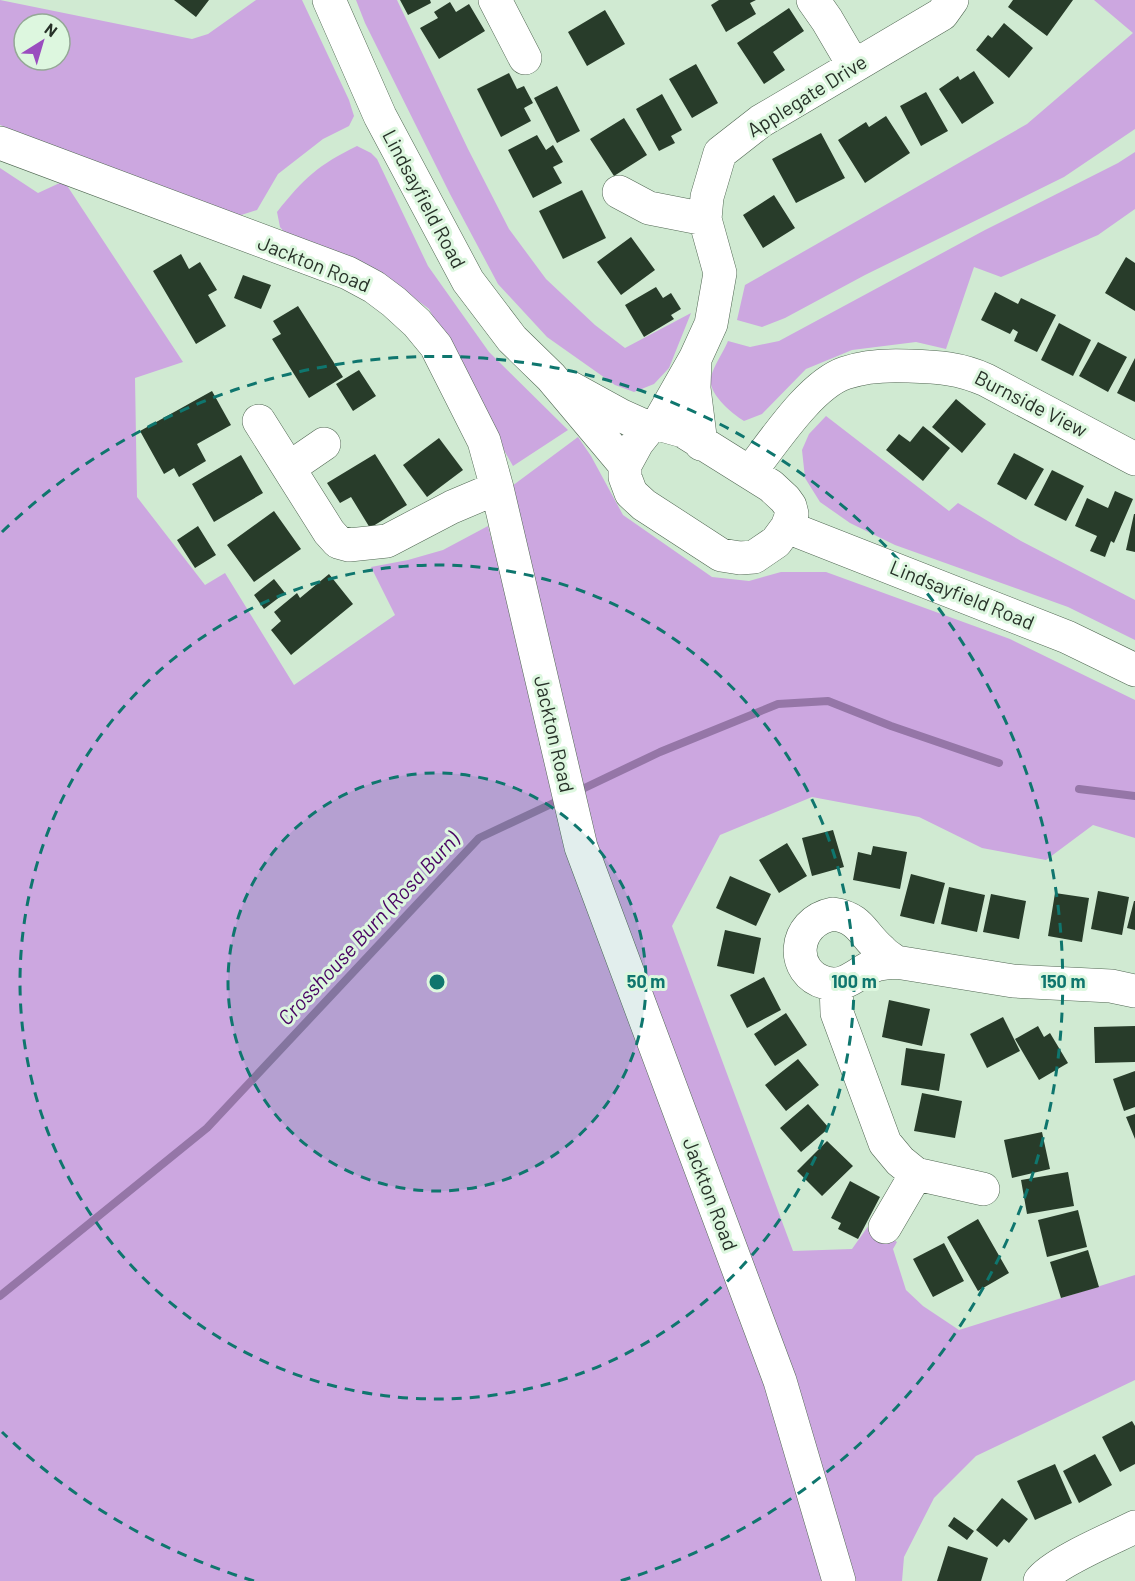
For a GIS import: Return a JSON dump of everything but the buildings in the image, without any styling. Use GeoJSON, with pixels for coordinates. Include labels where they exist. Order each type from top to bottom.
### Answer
{"type":"FeatureCollection","features":[{"type":"Feature","properties":{"kind":"street","name":"Lindsayfield Road"},"geometry":{"type":"LineString","coordinates":[[329,0],[380,116],[468,281],[512,339],[551,377],[625,465]]}},
{"type":"Feature","properties":{"kind":"street"},"geometry":{"type":"LineString","coordinates":[[495,0],[525,58]]}},
{"type":"Feature","properties":{"kind":"street"},"geometry":{"type":"LineString","coordinates":[[813,0],[854,66]]}},
{"type":"Feature","properties":{"kind":"street","name":"Applegate Drive"},"geometry":{"type":"LineString","coordinates":[[625,465],[637,443],[653,426],[695,359],[711,324],[720,273],[705,219],[707,197],[720,153],[761,121],[942,14],[952,0]]}},
{"type":"Feature","properties":{"kind":"street","name":"Jackton Road"},"geometry":{"type":"LineString","coordinates":[[0,143],[348,273],[374,287],[417,323],[436,346],[484,441],[581,847],[780,1381],[838,1581]]}},
{"type":"Feature","properties":{"kind":"street"},"geometry":{"type":"LineString","coordinates":[[619,192],[649,208],[705,219]]}},
{"type":"Feature","properties":{"kind":"street"},"geometry":{"type":"LineString","coordinates":[[695,359],[694,388],[701,444]]}},
{"type":"Feature","properties":{"kind":"street","name":"Burnside View"},"geometry":{"type":"LineString","coordinates":[[750,472],[815,392],[846,372],[887,365],[945,367],[966,371],[1135,459]]}},
{"type":"Feature","properties":{"kind":"street","name":"Lindsayfield Road"},"geometry":{"type":"LineString","coordinates":[[551,377],[620,415],[653,426],[683,431],[750,472],[785,498],[792,514],[787,527],[1067,637],[1135,670]]}},
{"type":"Feature","properties":{"kind":"street"},"geometry":{"type":"LineString","coordinates":[[259,422],[329,532],[338,542],[350,545],[387,542],[452,507],[497,488]]}},
{"type":"Feature","properties":{"kind":"street"},"geometry":{"type":"LineString","coordinates":[[290,468],[324,444]]}},
{"type":"Feature","properties":{"kind":"street"},"geometry":{"type":"LineString","coordinates":[[625,465],[625,477],[631,493],[644,505],[721,555],[740,558],[754,557],[776,542],[787,527]]}},
{"type":"Feature","properties":{"kind":"street"},"geometry":{"type":"LineString","coordinates":[[896,962],[880,950],[855,920],[844,915],[822,916],[812,922],[805,930],[801,941],[800,952],[809,973],[819,980],[836,984],[853,979],[875,964],[896,962],[1013,981],[1111,986],[1135,991]]}},
{"type":"Feature","properties":{"kind":"street"},"geometry":{"type":"LineString","coordinates":[[836,984],[837,1013],[885,1143],[900,1161],[916,1174],[983,1189]]}},
{"type":"Feature","properties":{"kind":"street"},"geometry":{"type":"LineString","coordinates":[[885,1227],[916,1174]]}},
{"type":"Feature","properties":{"kind":"street"},"geometry":{"type":"LineString","coordinates":[[1041,1581],[1048,1573],[1135,1527]]}},
{"type":"Feature","properties":{"kind":"shaded area"},"geometry":{"type":"Polygon","coordinates":[[[0,0],[59,12],[12,12],[12,72],[72,72],[72,15],[192,39],[208,34],[256,0],[302,0],[349,100],[354,116],[349,126],[323,139],[278,174],[257,210],[235,217],[0,125],[0,0]]]}},
{"type":"Feature","properties":{"kind":"shaded area"},"geometry":{"type":"Polygon","coordinates":[[[356,0],[397,0],[509,229],[546,279],[595,325],[625,348],[691,313],[669,368],[654,384],[634,392],[615,385],[547,337],[498,284],[450,194],[365,23],[356,0]]]}},
{"type":"Feature","properties":{"kind":"shaded area"},"geometry":{"type":"Polygon","coordinates":[[[1094,0],[1135,0],[1135,129],[1064,177],[865,275],[785,318],[762,327],[737,320],[745,285],[1027,124],[1133,33],[1094,0]]]}},
{"type":"Feature","properties":{"kind":"shaded area"},"geometry":{"type":"Polygon","coordinates":[[[357,146],[377,159],[428,266],[489,352],[568,430],[513,466],[482,412],[429,309],[389,279],[290,239],[280,227],[277,212],[295,190],[312,173],[357,146]]]}},
{"type":"Feature","properties":{"kind":"shaded area"},"geometry":{"type":"Polygon","coordinates":[[[1135,152],[1135,209],[1098,235],[1001,277],[974,267],[946,349],[916,342],[852,350],[806,369],[762,414],[744,421],[727,408],[713,390],[712,372],[728,341],[750,347],[779,341],[1135,152]]]}},
{"type":"Feature","properties":{"kind":"shaded area"},"geometry":{"type":"Polygon","coordinates":[[[0,168],[38,193],[64,181],[183,362],[135,378],[137,497],[205,585],[225,573],[294,685],[395,615],[371,567],[443,550],[488,526],[570,845],[761,1352],[827,1581],[0,1581],[0,168]]]}},
{"type":"Feature","properties":{"kind":"shaded area"},"geometry":{"type":"Polygon","coordinates":[[[826,416],[949,511],[958,503],[1021,541],[1135,600],[1135,640],[1068,607],[895,545],[850,523],[820,502],[805,478],[802,450],[809,434],[826,416]]]}},
{"type":"Feature","properties":{"kind":"shaded area"},"geometry":{"type":"Polygon","coordinates":[[[578,437],[623,515],[712,577],[749,581],[781,572],[826,572],[1010,639],[1135,700],[1135,838],[1093,825],[1046,860],[982,848],[919,817],[812,797],[720,835],[672,926],[793,1251],[852,1249],[869,1225],[897,1242],[893,1249],[906,1290],[923,1306],[959,1330],[1135,1275],[1135,1380],[976,1456],[934,1498],[904,1557],[902,1581],[848,1581],[586,828],[504,492],[578,437]]]}},
{"type":"Feature","properties":{"kind":"waterway","name":"Crosshouse Burn (Rosa Burn)"},"geometry":{"type":"LineString","coordinates":[[574,793],[660,752],[778,704],[828,701],[891,726],[999,763]]}},
{"type":"Feature","properties":{"kind":"waterway","name":"Crosshouse Burn (Rosa Burn)"},"geometry":{"type":"LineString","coordinates":[[1079,789],[1135,796]]}},
{"type":"Feature","properties":{"kind":"waterway","name":"Crosshouse Burn (Rosa Burn)"},"geometry":{"type":"LineString","coordinates":[[0,1296],[207,1128],[479,838],[562,799]]}}]}
